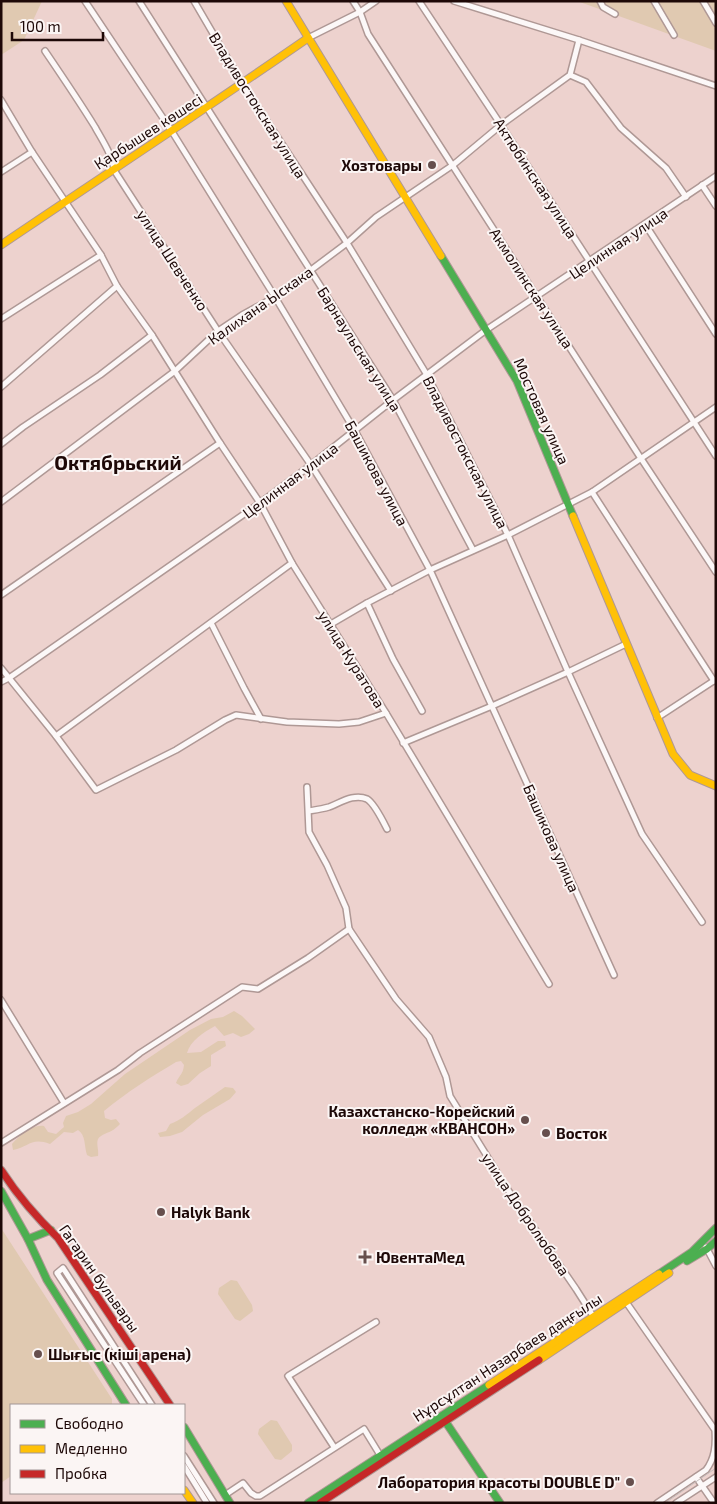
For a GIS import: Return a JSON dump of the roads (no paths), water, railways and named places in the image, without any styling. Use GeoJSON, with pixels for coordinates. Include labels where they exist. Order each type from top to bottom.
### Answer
{"type":"FeatureCollection","features":[{"type":"Feature","properties":{"kind":"main road","name":"Мостовая улица"},"geometry":{"type":"LineString","coordinates":[[286,1],[517,381],[673,754],[690,775],[716,786]]}},
{"type":"Feature","properties":{"kind":"main road","name":"Қарбышев көшесі"},"geometry":{"type":"LineString","coordinates":[[1,245],[171,130],[207,108],[308,38]]}},
{"type":"Feature","properties":{"kind":"main road","name":"Гагарин бульвары"},"geometry":{"type":"LineString","coordinates":[[1,1170],[37,1218],[58,1238],[169,1404]]}},
{"type":"Feature","properties":{"kind":"main road"},"geometry":{"type":"LineString","coordinates":[[1,1191],[28,1239],[47,1280],[125,1404]]}},
{"type":"Feature","properties":{"kind":"main road","name":"Нұрсұлтан Назарбаев даңғылы"},"geometry":{"type":"LineString","coordinates":[[320,1503],[443,1418],[595,1319],[692,1252],[716,1228]]}},
{"type":"Feature","properties":{"kind":"main road"},"geometry":{"type":"LineString","coordinates":[[28,1239],[51,1230]]}},
{"type":"Feature","properties":{"kind":"main road","name":"Нұрсұлтан Назарбаев даңғылы"},"geometry":{"type":"LineString","coordinates":[[595,1319],[626,1302],[707,1249],[716,1241]]}},
{"type":"Feature","properties":{"kind":"main road","name":"Нұрсұлтан Назарбаев даңғылы"},"geometry":{"type":"LineString","coordinates":[[308,1503],[380,1455],[443,1418]]}},
{"type":"Feature","properties":{"kind":"main road"},"geometry":{"type":"LineString","coordinates":[[443,1418],[500,1503]]}},
{"type":"Feature","properties":{"kind":"main road"},"geometry":{"type":"LineString","coordinates":[[185,1429],[230,1503]]}},
{"type":"Feature","properties":{"kind":"main road"},"geometry":{"type":"LineString","coordinates":[[185,1491],[193,1503]]}},
{"type":"Feature","properties":{"kind":"street","name":"Башикова улица"},"geometry":{"type":"LineString","coordinates":[[85,1],[171,130],[275,297],[355,431],[430,570],[614,975]]}},
{"type":"Feature","properties":{"kind":"street","name":"Барнаульская улица"},"geometry":{"type":"LineString","coordinates":[[139,1],[393,400],[474,550]]}},
{"type":"Feature","properties":{"kind":"street","name":"Владивостокская улица"},"geometry":{"type":"LineString","coordinates":[[194,1],[242,83],[347,243],[427,374],[508,535],[642,834],[702,922]]}},
{"type":"Feature","properties":{"kind":"street","name":"Акмолинская улица"},"geometry":{"type":"LineString","coordinates":[[353,1],[360,12],[368,34],[716,572]]}},
{"type":"Feature","properties":{"kind":"street"},"geometry":{"type":"LineString","coordinates":[[308,38],[360,12],[376,1]]}},
{"type":"Feature","properties":{"kind":"street","name":"Актюбинская улица"},"geometry":{"type":"LineString","coordinates":[[419,1],[716,456]]}},
{"type":"Feature","properties":{"kind":"street"},"geometry":{"type":"LineString","coordinates":[[454,1],[716,86]]}},
{"type":"Feature","properties":{"kind":"street"},"geometry":{"type":"LineString","coordinates":[[600,1],[603,7],[615,14]]}},
{"type":"Feature","properties":{"kind":"street"},"geometry":{"type":"LineString","coordinates":[[654,1],[674,35]]}},
{"type":"Feature","properties":{"kind":"street"},"geometry":{"type":"LineString","coordinates":[[703,1],[716,23]]}},
{"type":"Feature","properties":{"kind":"street"},"geometry":{"type":"LineString","coordinates":[[578,40],[570,75],[586,82],[621,128],[666,168],[686,197]]}},
{"type":"Feature","properties":{"kind":"street","name":"улица Шевченко"},"geometry":{"type":"LineString","coordinates":[[45,51],[104,143],[114,170],[218,330],[311,465],[391,591]]}},
{"type":"Feature","properties":{"kind":"street","name":"Калихана Ыскака"},"geometry":{"type":"LineString","coordinates":[[1,502],[175,371],[218,330],[275,297],[347,243],[376,216],[454,165],[501,125],[570,75]]}},
{"type":"Feature","properties":{"kind":"street","name":"улица Куратова"},"geometry":{"type":"LineString","coordinates":[[1,100],[32,152],[101,255],[117,286],[152,335],[260,503],[292,563],[386,713],[549,984]]}},
{"type":"Feature","properties":{"kind":"street"},"geometry":{"type":"LineString","coordinates":[[1,114],[7,110]]}},
{"type":"Feature","properties":{"kind":"street"},"geometry":{"type":"LineString","coordinates":[[1,172],[32,152]]}},
{"type":"Feature","properties":{"kind":"street","name":"Целинная улица"},"geometry":{"type":"LineString","coordinates":[[1,682],[260,503],[486,330],[716,176]]}},
{"type":"Feature","properties":{"kind":"street"},"geometry":{"type":"LineString","coordinates":[[702,185],[716,206]]}},
{"type":"Feature","properties":{"kind":"street"},"geometry":{"type":"LineString","coordinates":[[645,224],[716,334]]}},
{"type":"Feature","properties":{"kind":"street"},"geometry":{"type":"LineString","coordinates":[[1,319],[101,255]]}},
{"type":"Feature","properties":{"kind":"street"},"geometry":{"type":"LineString","coordinates":[[1,387],[117,286]]}},
{"type":"Feature","properties":{"kind":"street"},"geometry":{"type":"LineString","coordinates":[[1,444],[100,375],[152,335]]}},
{"type":"Feature","properties":{"kind":"street"},"geometry":{"type":"LineString","coordinates":[[331,624],[430,570],[508,535],[592,492],[640,457],[716,407]]}},
{"type":"Feature","properties":{"kind":"street"},"geometry":{"type":"LineString","coordinates":[[1,595],[220,443]]}},
{"type":"Feature","properties":{"kind":"street"},"geometry":{"type":"LineString","coordinates":[[592,492],[715,680],[657,718]]}},
{"type":"Feature","properties":{"kind":"street"},"geometry":{"type":"LineString","coordinates":[[56,736],[292,563]]}},
{"type":"Feature","properties":{"kind":"street"},"geometry":{"type":"LineString","coordinates":[[367,603],[393,659],[422,711]]}},
{"type":"Feature","properties":{"kind":"street"},"geometry":{"type":"LineString","coordinates":[[211,623],[261,719]]}},
{"type":"Feature","properties":{"kind":"street"},"geometry":{"type":"LineString","coordinates":[[403,742],[492,706],[626,644]]}},
{"type":"Feature","properties":{"kind":"street"},"geometry":{"type":"LineString","coordinates":[[1,668],[56,736],[96,790],[176,750],[236,715],[261,719],[339,724],[360,722],[386,713]]}},
{"type":"Feature","properties":{"kind":"street","name":"улица Добролюбова"},"geometry":{"type":"LineString","coordinates":[[307,787],[310,832],[346,908],[349,929],[396,999],[429,1037],[446,1077],[450,1096],[506,1187],[595,1319]]}},
{"type":"Feature","properties":{"kind":"street"},"geometry":{"type":"LineString","coordinates":[[309,811],[328,807],[347,799],[358,797],[368,799],[387,828]]}},
{"type":"Feature","properties":{"kind":"street"},"geometry":{"type":"LineString","coordinates":[[1,1142],[118,1070],[140,1053],[242,987],[258,989],[308,958],[349,929]]}},
{"type":"Feature","properties":{"kind":"street"},"geometry":{"type":"LineString","coordinates":[[1,1000],[64,1103]]}},
{"type":"Feature","properties":{"kind":"street"},"geometry":{"type":"LineString","coordinates":[[704,1240],[716,1266]]}},
{"type":"Feature","properties":{"kind":"street"},"geometry":{"type":"LineString","coordinates":[[143,1404],[57,1273],[63,1268],[151,1404]]}},
{"type":"Feature","properties":{"kind":"street"},"geometry":{"type":"LineString","coordinates":[[626,1302],[715,1429],[714,1454],[706,1470],[657,1503]]}},
{"type":"Feature","properties":{"kind":"street"},"geometry":{"type":"LineString","coordinates":[[334,1447],[288,1376],[376,1322]]}},
{"type":"Feature","properties":{"kind":"street"},"geometry":{"type":"LineString","coordinates":[[102,1342],[108,1337]]}},
{"type":"Feature","properties":{"kind":"street"},"geometry":{"type":"LineString","coordinates":[[225,1495],[243,1483],[251,1494],[260,1496],[364,1429],[380,1455]]}},
{"type":"Feature","properties":{"kind":"street"},"geometry":{"type":"LineString","coordinates":[[185,1458],[214,1503]]}},
{"type":"Feature","properties":{"kind":"street"},"geometry":{"type":"LineString","coordinates":[[185,1468],[207,1503]]}},
{"type":"Feature","properties":{"kind":"street"},"geometry":{"type":"LineString","coordinates":[[696,1476],[714,1503]]}},
{"type":"Feature","properties":{"kind":"street"},"geometry":{"type":"LineString","coordinates":[[676,1503],[716,1478]]}},
{"type":"Feature","properties":{"kind":"tram line"},"geometry":{"type":"LineString","coordinates":[[716,1240],[716,1255]]}},
{"type":"Feature","properties":{"kind":"tram line"},"geometry":{"type":"LineString","coordinates":[[665,1503],[716,1468]]}},
{"type":"Feature","properties":{"kind":"place","name":"Хозтовары"},"geometry":{"type":"Point","coordinates":[432,165]}},
{"type":"Feature","properties":{"kind":"place","name":"Казахстанско-Корейский колледж «КВАНСОН»"},"geometry":{"type":"Point","coordinates":[525,1120]}},
{"type":"Feature","properties":{"kind":"place","name":"Восток"},"geometry":{"type":"Point","coordinates":[546,1133]}},
{"type":"Feature","properties":{"kind":"place","name":"Halyk Bank"},"geometry":{"type":"Point","coordinates":[161,1212]}},
{"type":"Feature","properties":{"kind":"place","name":"ЮвентаМед"},"geometry":{"type":"Point","coordinates":[365,1257]}},
{"type":"Feature","properties":{"kind":"place","name":"Шығыс (кіші арена)"},"geometry":{"type":"Point","coordinates":[38,1354]}},
{"type":"Feature","properties":{"kind":"place","name":"Лаборатория красоты DOUBLE D\""},"geometry":{"type":"Point","coordinates":[630,1482]}},
{"type":"Feature","properties":{"kind":"district","name":"Октябрьский"},"geometry":{"type":"Point","coordinates":[118,462]}}]}
